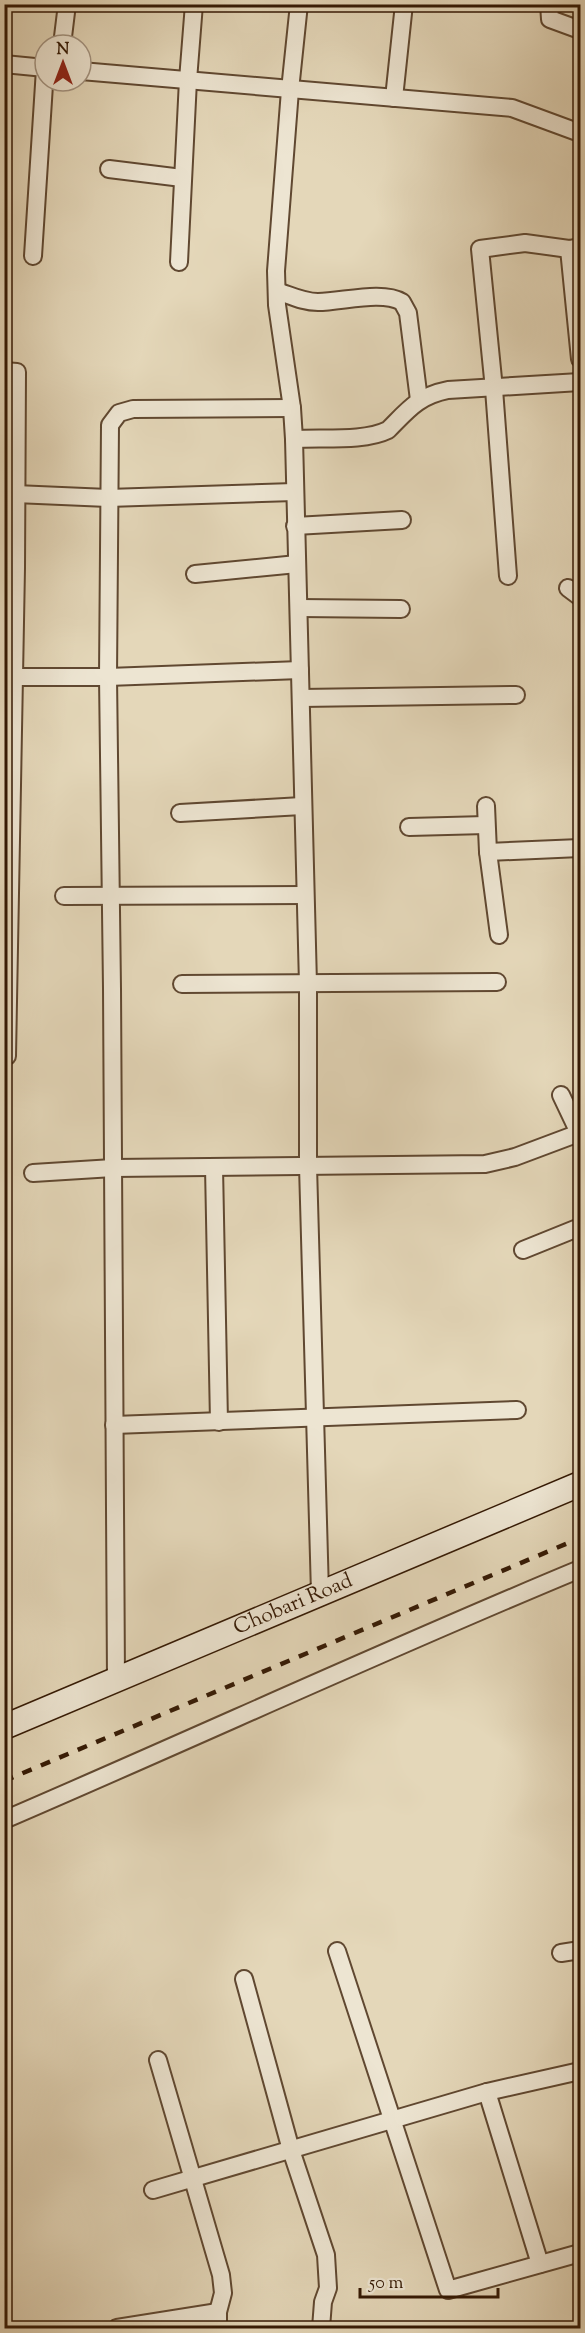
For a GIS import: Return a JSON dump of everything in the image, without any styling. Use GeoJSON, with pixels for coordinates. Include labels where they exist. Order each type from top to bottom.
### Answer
{"type":"FeatureCollection","features":[{"type":"Feature","properties":{"kind":"street"},"geometry":{"type":"LineString","coordinates":[[63,33],[67,4]]}},
{"type":"Feature","properties":{"kind":"street"},"geometry":{"type":"LineString","coordinates":[[179,262],[182,178],[194,4]]}},
{"type":"Feature","properties":{"kind":"street"},"geometry":{"type":"LineString","coordinates":[[299,4],[276,271],[281,345],[292,408],[294,439],[308,984],[308,1166],[320,1593]]}},
{"type":"Feature","properties":{"kind":"street"},"geometry":{"type":"LineString","coordinates":[[394,98],[404,4]]}},
{"type":"Feature","properties":{"kind":"street"},"geometry":{"type":"LineString","coordinates":[[549,4],[550,19],[580,30]]}},
{"type":"Feature","properties":{"kind":"street"},"geometry":{"type":"LineString","coordinates":[[4,64],[33,67]]}},
{"type":"Feature","properties":{"kind":"street"},"geometry":{"type":"LineString","coordinates":[[93,72],[512,108],[580,133]]}},
{"type":"Feature","properties":{"kind":"street"},"geometry":{"type":"LineString","coordinates":[[33,256],[43,93]]}},
{"type":"Feature","properties":{"kind":"street"},"geometry":{"type":"LineString","coordinates":[[109,169],[182,178]]}},
{"type":"Feature","properties":{"kind":"street"},"geometry":{"type":"LineString","coordinates":[[508,576],[494,389],[480,249],[525,243],[575,248],[580,359]]}},
{"type":"Feature","properties":{"kind":"street"},"geometry":{"type":"LineString","coordinates":[[277,298],[317,302],[384,297],[402,302],[408,313],[416,403]]}},
{"type":"Feature","properties":{"kind":"street"},"geometry":{"type":"LineString","coordinates":[[4,371],[17,372],[15,494],[10,568],[13,677],[8,745],[7,1056],[4,1056]]}},
{"type":"Feature","properties":{"kind":"street"},"geometry":{"type":"LineString","coordinates":[[294,439],[370,435],[388,430],[416,403],[431,394],[448,390],[580,382]]}},
{"type":"Feature","properties":{"kind":"street"},"geometry":{"type":"LineString","coordinates":[[116,1680],[108,677],[110,424],[119,413],[133,409],[292,408]]}},
{"type":"Feature","properties":{"kind":"street"},"geometry":{"type":"LineString","coordinates":[[15,494],[108,498],[294,492]]}},
{"type":"Feature","properties":{"kind":"street"},"geometry":{"type":"LineString","coordinates":[[295,526],[402,520]]}},
{"type":"Feature","properties":{"kind":"street"},"geometry":{"type":"LineString","coordinates":[[195,574],[297,564]]}},
{"type":"Feature","properties":{"kind":"street"},"geometry":{"type":"LineString","coordinates":[[299,608],[401,609]]}},
{"type":"Feature","properties":{"kind":"street"},"geometry":{"type":"LineString","coordinates":[[13,677],[108,677],[300,669]]}},
{"type":"Feature","properties":{"kind":"street"},"geometry":{"type":"LineString","coordinates":[[301,698],[516,695]]}},
{"type":"Feature","properties":{"kind":"street"},"geometry":{"type":"LineString","coordinates":[[180,813],[302,806]]}},
{"type":"Feature","properties":{"kind":"street"},"geometry":{"type":"LineString","coordinates":[[486,806],[488,852],[499,934]]}},
{"type":"Feature","properties":{"kind":"street"},"geometry":{"type":"LineString","coordinates":[[409,827],[486,825]]}},
{"type":"Feature","properties":{"kind":"street"},"geometry":{"type":"LineString","coordinates":[[488,852],[580,848]]}},
{"type":"Feature","properties":{"kind":"street"},"geometry":{"type":"LineString","coordinates":[[64,896],[304,895]]}},
{"type":"Feature","properties":{"kind":"street"},"geometry":{"type":"LineString","coordinates":[[182,984],[497,982]]}},
{"type":"Feature","properties":{"kind":"street"},"geometry":{"type":"LineString","coordinates":[[33,1173],[112,1168],[485,1164],[515,1157],[580,1134],[561,1095]]}},
{"type":"Feature","properties":{"kind":"street"},"geometry":{"type":"LineString","coordinates":[[214,1167],[219,1422]]}},
{"type":"Feature","properties":{"kind":"street"},"geometry":{"type":"LineString","coordinates":[[523,1250],[580,1227]]}},
{"type":"Feature","properties":{"kind":"street"},"geometry":{"type":"LineString","coordinates":[[114,1425],[517,1410]]}},
{"type":"Feature","properties":{"kind":"street","name":"Chobari Road"},"geometry":{"type":"LineString","coordinates":[[4,1727],[580,1484]]}},
{"type":"Feature","properties":{"kind":"street"},"geometry":{"type":"LineString","coordinates":[[4,1820],[580,1569]]}},
{"type":"Feature","properties":{"kind":"street"},"geometry":{"type":"LineString","coordinates":[[561,1953],[580,1950]]}},
{"type":"Feature","properties":{"kind":"street"},"geometry":{"type":"LineString","coordinates":[[338,1951],[448,2289],[580,2254]]}},
{"type":"Feature","properties":{"kind":"street"},"geometry":{"type":"LineString","coordinates":[[244,1978],[291,2150],[326,2255],[328,2288],[323,2302],[321,2328]]}},
{"type":"Feature","properties":{"kind":"street"},"geometry":{"type":"LineString","coordinates":[[117,2328],[218,2320],[223,2294],[221,2275],[158,2060]]}},
{"type":"Feature","properties":{"kind":"street"},"geometry":{"type":"LineString","coordinates":[[153,2190],[487,2092],[580,2071]]}},
{"type":"Feature","properties":{"kind":"street"},"geometry":{"type":"LineString","coordinates":[[487,2092],[540,2264]]}},
{"type":"Feature","properties":{"kind":"railway"},"geometry":{"type":"LineString","coordinates":[[4,1781],[580,1538]]}}]}
